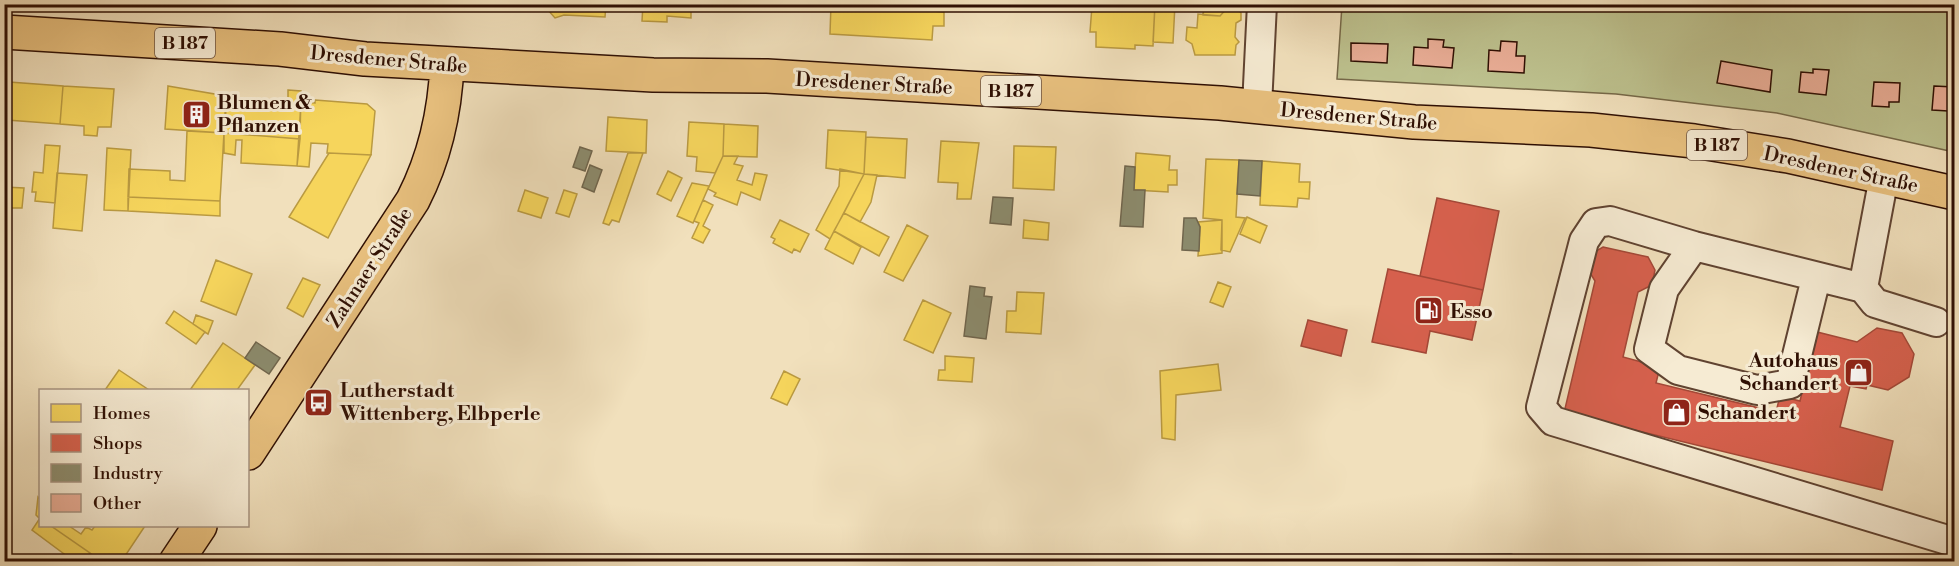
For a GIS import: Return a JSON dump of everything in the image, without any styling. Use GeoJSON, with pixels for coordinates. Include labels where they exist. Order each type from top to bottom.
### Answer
{"type":"FeatureCollection","features":[{"type":"Feature","properties":{"kind":"main road","name":"Dresdener Straße"},"geometry":{"type":"LineString","coordinates":[[4,32],[280,49],[365,59],[447,64],[653,75],[767,76],[1257,106],[1414,122],[1642,135],[1765,152],[1954,193]]}},
{"type":"Feature","properties":{"kind":"main road","name":"Zahnaer Straße"},"geometry":{"type":"LineString","coordinates":[[249,451],[426,175],[444,112],[447,64]]}},
{"type":"Feature","properties":{"kind":"main road"},"geometry":{"type":"LineString","coordinates":[[176,561],[199,527]]}},
{"type":"Feature","properties":{"kind":"street"},"geometry":{"type":"LineString","coordinates":[[1257,106],[1262,4]]}},
{"type":"Feature","properties":{"kind":"street"},"geometry":{"type":"LineString","coordinates":[[1863,288],[1884,177]]}},
{"type":"Feature","properties":{"kind":"street"},"geometry":{"type":"LineString","coordinates":[[1936,322],[1875,303],[1863,288],[1694,246],[1610,221],[1596,223],[1584,240],[1541,407],[1553,421],[1954,542]]}},
{"type":"Feature","properties":{"kind":"street"},"geometry":{"type":"LineString","coordinates":[[1694,246],[1664,289],[1649,349],[1678,370],[1757,390],[1790,384],[1816,278]]}},
{"type":"Feature","properties":{"kind":"green space"},"geometry":{"type":"Polygon","coordinates":[[[1342,5],[1954,5],[1954,152],[1777,113],[1616,94],[1337,79],[1342,5]]]}},
{"type":"Feature","properties":{"kind":"water"},"geometry":{"type":"Polygon","coordinates":[[[1511,554],[1532,561],[1450,561],[1464,555],[1511,554]]]}},
{"type":"Feature","properties":{"kind":"building: Homes"},"geometry":{"type":"Polygon","coordinates":[[[547,4],[606,4],[605,17],[564,15],[555,18],[547,9],[547,4]]]}},
{"type":"Feature","properties":{"kind":"building: Homes"},"geometry":{"type":"Polygon","coordinates":[[[643,4],[691,4],[691,18],[667,16],[667,22],[642,21],[643,4]]]}},
{"type":"Feature","properties":{"kind":"building: Homes"},"geometry":{"type":"Polygon","coordinates":[[[831,4],[935,4],[934,11],[944,12],[944,26],[933,26],[932,40],[830,34],[831,4]]]}},
{"type":"Feature","properties":{"kind":"building: Homes"},"geometry":{"type":"Polygon","coordinates":[[[1135,4],[1155,4],[1153,46],[1135,45],[1135,49],[1096,47],[1096,32],[1090,32],[1092,6],[1135,8],[1135,4]]]}},
{"type":"Feature","properties":{"kind":"building: Homes"},"geometry":{"type":"Polygon","coordinates":[[[1155,4],[1175,4],[1173,43],[1153,42],[1155,4]]]}},
{"type":"Feature","properties":{"kind":"building: Homes"},"geometry":{"type":"Polygon","coordinates":[[[1204,4],[1226,4],[1228,7],[1220,16],[1203,15],[1204,4]]]}},
{"type":"Feature","properties":{"kind":"building: Homes"},"geometry":{"type":"Polygon","coordinates":[[[1228,7],[1237,8],[1241,13],[1241,20],[1236,23],[1235,37],[1239,42],[1236,45],[1235,55],[1195,55],[1192,44],[1186,40],[1187,27],[1197,28],[1198,14],[1220,16],[1228,7]]]}},
{"type":"Feature","properties":{"kind":"building: Homes"},"geometry":{"type":"Polygon","coordinates":[[[9,82],[63,86],[60,124],[7,120],[9,82]]]}},
{"type":"Feature","properties":{"kind":"building: Homes"},"geometry":{"type":"Polygon","coordinates":[[[63,86],[114,89],[111,127],[98,127],[97,136],[84,135],[84,126],[60,124],[63,86]]]}},
{"type":"Feature","properties":{"kind":"building: Homes","name":"Blumen & Pflanzen"},"geometry":{"type":"Polygon","coordinates":[[[168,86],[226,96],[224,133],[165,129],[168,86]]]}},
{"type":"Feature","properties":{"kind":"building: Homes"},"geometry":{"type":"Polygon","coordinates":[[[288,90],[301,91],[300,139],[224,133],[227,98],[288,102],[288,90]]]}},
{"type":"Feature","properties":{"kind":"building: Homes"},"geometry":{"type":"Polygon","coordinates":[[[315,100],[367,104],[375,111],[371,155],[327,153],[328,144],[311,143],[309,167],[297,166],[301,102],[315,103],[315,100]]]}},
{"type":"Feature","properties":{"kind":"building: Homes"},"geometry":{"type":"Polygon","coordinates":[[[608,117],[647,120],[646,153],[606,151],[608,117]]]}},
{"type":"Feature","properties":{"kind":"building: Homes"},"geometry":{"type":"Polygon","coordinates":[[[689,122],[724,124],[723,156],[715,173],[696,171],[697,157],[687,156],[689,122]]]}},
{"type":"Feature","properties":{"kind":"building: Homes"},"geometry":{"type":"Polygon","coordinates":[[[724,124],[758,126],[757,157],[723,156],[724,124]]]}},
{"type":"Feature","properties":{"kind":"building: Homes"},"geometry":{"type":"Polygon","coordinates":[[[828,130],[866,132],[864,174],[826,168],[828,130]]]}},
{"type":"Feature","properties":{"kind":"building: Homes"},"geometry":{"type":"Polygon","coordinates":[[[187,131],[224,133],[220,201],[128,197],[129,169],[170,171],[170,180],[185,181],[187,131]]]}},
{"type":"Feature","properties":{"kind":"building: Homes"},"geometry":{"type":"Polygon","coordinates":[[[224,133],[300,139],[297,166],[241,163],[242,140],[236,140],[235,155],[224,153],[224,133]]]}},
{"type":"Feature","properties":{"kind":"building: Homes"},"geometry":{"type":"Polygon","coordinates":[[[866,137],[907,139],[905,178],[864,174],[866,137]]]}},
{"type":"Feature","properties":{"kind":"building: Homes"},"geometry":{"type":"Polygon","coordinates":[[[941,141],[979,143],[971,199],[957,199],[958,183],[938,182],[941,141]]]}},
{"type":"Feature","properties":{"kind":"building: Homes"},"geometry":{"type":"Polygon","coordinates":[[[45,145],[60,146],[55,203],[35,201],[36,192],[32,192],[34,172],[43,173],[45,145]]]}},
{"type":"Feature","properties":{"kind":"building: Homes"},"geometry":{"type":"Polygon","coordinates":[[[1014,146],[1056,147],[1054,190],[1013,188],[1014,146]]]}},
{"type":"Feature","properties":{"kind":"building: Homes"},"geometry":{"type":"Polygon","coordinates":[[[107,148],[131,150],[128,211],[104,210],[107,148]]]}},
{"type":"Feature","properties":{"kind":"building: Homes"},"geometry":{"type":"Polygon","coordinates":[[[329,153],[371,155],[328,238],[289,217],[329,153]]]}},
{"type":"Feature","properties":{"kind":"building: Homes"},"geometry":{"type":"Polygon","coordinates":[[[628,153],[643,153],[619,222],[612,220],[609,225],[603,223],[628,153]]]}},
{"type":"Feature","properties":{"kind":"building: Homes"},"geometry":{"type":"Polygon","coordinates":[[[1136,153],[1170,156],[1169,170],[1177,170],[1177,185],[1168,185],[1168,192],[1134,190],[1136,153]]]}},
{"type":"Feature","properties":{"kind":"building: Homes"},"geometry":{"type":"Polygon","coordinates":[[[723,156],[738,156],[734,164],[743,166],[737,180],[752,185],[755,173],[767,175],[760,200],[741,192],[737,205],[714,196],[716,193],[708,189],[723,156]]]}},
{"type":"Feature","properties":{"kind":"building: Homes"},"geometry":{"type":"Polygon","coordinates":[[[1206,159],[1239,160],[1236,217],[1245,218],[1230,252],[1221,250],[1222,220],[1203,218],[1206,159]]]}},
{"type":"Feature","properties":{"kind":"building: Homes"},"geometry":{"type":"Polygon","coordinates":[[[1262,161],[1300,164],[1299,182],[1310,182],[1309,199],[1298,198],[1297,207],[1260,205],[1262,161]]]}},
{"type":"Feature","properties":{"kind":"building: Homes"},"geometry":{"type":"Polygon","coordinates":[[[840,169],[864,174],[830,239],[816,230],[839,186],[840,169]]]}},
{"type":"Feature","properties":{"kind":"building: Homes"},"geometry":{"type":"Polygon","coordinates":[[[668,171],[682,178],[671,201],[657,194],[668,171]]]}},
{"type":"Feature","properties":{"kind":"building: Homes"},"geometry":{"type":"Polygon","coordinates":[[[57,173],[87,175],[82,231],[53,228],[57,173]]]}},
{"type":"Feature","properties":{"kind":"building: Homes"},"geometry":{"type":"Polygon","coordinates":[[[864,174],[877,175],[871,202],[860,222],[844,213],[864,174]]]}},
{"type":"Feature","properties":{"kind":"building: Homes"},"geometry":{"type":"Polygon","coordinates":[[[692,183],[709,186],[693,223],[677,216],[692,183]]]}},
{"type":"Feature","properties":{"kind":"building: Homes"},"geometry":{"type":"Polygon","coordinates":[[[4,187],[24,188],[22,208],[4,208],[4,187]]]}},
{"type":"Feature","properties":{"kind":"building: Homes"},"geometry":{"type":"Polygon","coordinates":[[[525,190],[548,198],[541,218],[518,211],[525,190]]]}},
{"type":"Feature","properties":{"kind":"building: Homes"},"geometry":{"type":"Polygon","coordinates":[[[564,190],[577,194],[569,217],[556,213],[564,190]]]}},
{"type":"Feature","properties":{"kind":"building: Homes"},"geometry":{"type":"Polygon","coordinates":[[[128,197],[220,201],[220,216],[128,211],[128,197]]]}},
{"type":"Feature","properties":{"kind":"building: Homes"},"geometry":{"type":"Polygon","coordinates":[[[703,200],[713,205],[703,226],[710,230],[703,243],[692,238],[699,223],[694,221],[703,200]]]}},
{"type":"Feature","properties":{"kind":"building: Homes"},"geometry":{"type":"Polygon","coordinates":[[[844,213],[889,237],[879,256],[834,231],[844,213]]]}},
{"type":"Feature","properties":{"kind":"building: Homes"},"geometry":{"type":"Polygon","coordinates":[[[1247,217],[1267,226],[1260,243],[1240,234],[1247,217]]]}},
{"type":"Feature","properties":{"kind":"building: Homes"},"geometry":{"type":"Polygon","coordinates":[[[780,220],[809,234],[800,252],[794,249],[792,253],[773,243],[775,239],[771,237],[780,220]]]}},
{"type":"Feature","properties":{"kind":"building: Homes"},"geometry":{"type":"Polygon","coordinates":[[[1024,220],[1049,223],[1048,240],[1023,238],[1024,220]]]}},
{"type":"Feature","properties":{"kind":"building: Homes"},"geometry":{"type":"Polygon","coordinates":[[[1222,220],[1222,253],[1198,256],[1200,227],[1198,222],[1222,220]]]}},
{"type":"Feature","properties":{"kind":"building: Homes"},"geometry":{"type":"Polygon","coordinates":[[[907,225],[928,236],[903,281],[884,272],[907,225]]]}},
{"type":"Feature","properties":{"kind":"building: Homes"},"geometry":{"type":"Polygon","coordinates":[[[834,231],[861,247],[853,264],[825,249],[834,231]]]}},
{"type":"Feature","properties":{"kind":"building: Homes"},"geometry":{"type":"Polygon","coordinates":[[[216,260],[252,274],[236,315],[201,301],[216,260]]]}},
{"type":"Feature","properties":{"kind":"building: Homes"},"geometry":{"type":"Polygon","coordinates":[[[303,278],[320,285],[303,317],[287,308],[303,278]]]}},
{"type":"Feature","properties":{"kind":"building: Homes"},"geometry":{"type":"Polygon","coordinates":[[[1218,282],[1231,287],[1223,307],[1210,302],[1218,282]]]}},
{"type":"Feature","properties":{"kind":"building: Homes"},"geometry":{"type":"Polygon","coordinates":[[[1017,292],[1044,293],[1041,334],[1006,332],[1007,311],[1016,311],[1017,292]]]}},
{"type":"Feature","properties":{"kind":"building: Homes"},"geometry":{"type":"Polygon","coordinates":[[[923,300],[951,313],[933,353],[904,340],[923,300]]]}},
{"type":"Feature","properties":{"kind":"building: Homes"},"geometry":{"type":"Polygon","coordinates":[[[174,311],[205,332],[196,344],[166,323],[174,311]]]}},
{"type":"Feature","properties":{"kind":"building: Homes"},"geometry":{"type":"Polygon","coordinates":[[[196,315],[213,321],[208,334],[193,324],[196,315]]]}},
{"type":"Feature","properties":{"kind":"building: Homes"},"geometry":{"type":"Polygon","coordinates":[[[223,343],[255,365],[238,389],[191,389],[223,343]]]}},
{"type":"Feature","properties":{"kind":"building: Homes"},"geometry":{"type":"Polygon","coordinates":[[[945,356],[974,358],[972,382],[938,380],[939,370],[945,370],[945,356]]]}},
{"type":"Feature","properties":{"kind":"building: Homes"},"geometry":{"type":"Polygon","coordinates":[[[1218,364],[1221,390],[1176,395],[1175,440],[1162,438],[1160,371],[1218,364]]]}},
{"type":"Feature","properties":{"kind":"building: Homes"},"geometry":{"type":"Polygon","coordinates":[[[119,370],[148,389],[106,389],[119,370]]]}},
{"type":"Feature","properties":{"kind":"building: Homes"},"geometry":{"type":"Polygon","coordinates":[[[784,371],[800,379],[787,405],[771,398],[784,371]]]}},
{"type":"Feature","properties":{"kind":"building: Homes"},"geometry":{"type":"Polygon","coordinates":[[[38,497],[39,518],[36,515],[38,497]]]}},
{"type":"Feature","properties":{"kind":"building: Homes"},"geometry":{"type":"Polygon","coordinates":[[[39,520],[39,527],[52,527],[90,553],[84,562],[75,562],[32,530],[39,520]]]}},
{"type":"Feature","properties":{"kind":"building: Homes"},"geometry":{"type":"Polygon","coordinates":[[[52,527],[70,527],[81,534],[86,527],[92,530],[94,527],[144,527],[121,562],[103,562],[52,527]]]}},
{"type":"Feature","properties":{"kind":"building: Shops"},"geometry":{"type":"Polygon","coordinates":[[[1437,198],[1499,211],[1483,290],[1420,276],[1437,198]]]}},
{"type":"Feature","properties":{"kind":"building: Shops","name":"Autohaus Schandert"},"geometry":{"type":"Polygon","coordinates":[[[1603,247],[1648,257],[1655,270],[1652,285],[1638,292],[1623,357],[1660,367],[1656,383],[1776,412],[1780,396],[1800,401],[1817,332],[1857,342],[1877,328],[1902,333],[1914,354],[1909,377],[1888,390],[1867,385],[1866,389],[1850,386],[1840,427],[1893,441],[1882,490],[1564,413],[1595,281],[1587,268],[1591,254],[1603,247]]]}},
{"type":"Feature","properties":{"kind":"building: Shops","name":"Esso"},"geometry":{"type":"Polygon","coordinates":[[[1388,269],[1483,290],[1472,340],[1430,331],[1426,353],[1372,342],[1388,269]]]}},
{"type":"Feature","properties":{"kind":"building: Shops"},"geometry":{"type":"Polygon","coordinates":[[[1308,320],[1347,330],[1341,356],[1301,346],[1308,320]]]}},
{"type":"Feature","properties":{"kind":"building: Industry"},"geometry":{"type":"Polygon","coordinates":[[[580,147],[592,151],[585,171],[573,167],[580,147]]]}},
{"type":"Feature","properties":{"kind":"building: Industry"},"geometry":{"type":"Polygon","coordinates":[[[1239,160],[1262,161],[1260,196],[1237,194],[1239,160]]]}},
{"type":"Feature","properties":{"kind":"building: Industry"},"geometry":{"type":"Polygon","coordinates":[[[590,165],[602,170],[594,192],[582,187],[590,165]]]}},
{"type":"Feature","properties":{"kind":"building: Industry"},"geometry":{"type":"Polygon","coordinates":[[[1125,166],[1135,167],[1134,190],[1145,190],[1143,227],[1120,226],[1125,166]]]}},
{"type":"Feature","properties":{"kind":"building: Industry"},"geometry":{"type":"Polygon","coordinates":[[[993,197],[1013,198],[1011,225],[990,223],[993,197]]]}},
{"type":"Feature","properties":{"kind":"building: Industry"},"geometry":{"type":"Polygon","coordinates":[[[1184,218],[1196,218],[1200,227],[1199,251],[1182,250],[1184,218]]]}},
{"type":"Feature","properties":{"kind":"building: Industry"},"geometry":{"type":"Polygon","coordinates":[[[970,286],[985,288],[984,296],[992,297],[986,339],[964,336],[970,286]]]}},
{"type":"Feature","properties":{"kind":"building: Industry"},"geometry":{"type":"Polygon","coordinates":[[[256,342],[280,358],[269,374],[245,358],[256,342]]]}},
{"type":"Feature","properties":{"kind":"building: Other"},"geometry":{"type":"Polygon","coordinates":[[[1428,39],[1444,40],[1443,47],[1454,48],[1452,68],[1413,65],[1414,47],[1428,48],[1428,39]]]}},
{"type":"Feature","properties":{"kind":"building: Other"},"geometry":{"type":"Polygon","coordinates":[[[1501,41],[1517,42],[1516,56],[1525,56],[1524,73],[1488,71],[1489,50],[1500,51],[1501,41]]]}},
{"type":"Feature","properties":{"kind":"building: Other"},"geometry":{"type":"Polygon","coordinates":[[[1351,43],[1388,44],[1387,63],[1351,61],[1351,43]]]}},
{"type":"Feature","properties":{"kind":"building: Other"},"geometry":{"type":"Polygon","coordinates":[[[1721,61],[1772,70],[1770,92],[1717,83],[1721,61]]]}},
{"type":"Feature","properties":{"kind":"building: Other"},"geometry":{"type":"Polygon","coordinates":[[[1813,69],[1829,70],[1826,95],[1799,92],[1801,72],[1813,73],[1813,69]]]}},
{"type":"Feature","properties":{"kind":"building: Other"},"geometry":{"type":"Polygon","coordinates":[[[1874,82],[1900,83],[1899,102],[1889,102],[1889,107],[1872,106],[1874,82]]]}},
{"type":"Feature","properties":{"kind":"building: Other"},"geometry":{"type":"Polygon","coordinates":[[[1934,86],[1954,87],[1954,107],[1948,106],[1948,111],[1932,110],[1934,86]]]}},
{"type":"Feature","properties":{"kind":"place","name":"Blumen & Pflanzen"},"geometry":{"type":"Point","coordinates":[196,114]}},
{"type":"Feature","properties":{"kind":"place","name":"Esso"},"geometry":{"type":"Point","coordinates":[1429,311]}},
{"type":"Feature","properties":{"kind":"place","name":"Autohaus Schandert"},"geometry":{"type":"Point","coordinates":[1859,372]}},
{"type":"Feature","properties":{"kind":"place","name":"Lutherstadt Wittenberg, Elbperle"},"geometry":{"type":"Point","coordinates":[319,402]}},
{"type":"Feature","properties":{"kind":"place","name":"Schandert"},"geometry":{"type":"Point","coordinates":[1677,412]}}]}
